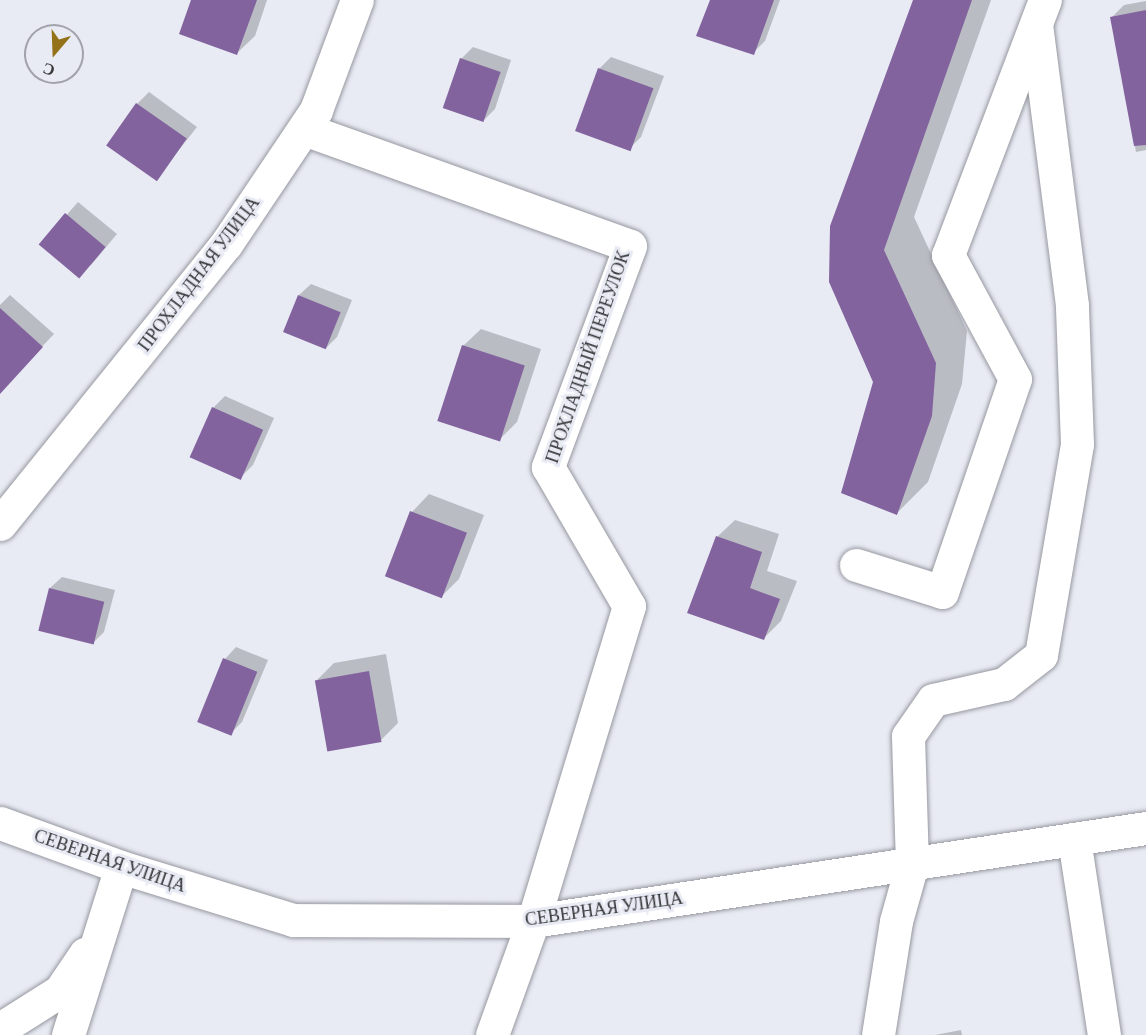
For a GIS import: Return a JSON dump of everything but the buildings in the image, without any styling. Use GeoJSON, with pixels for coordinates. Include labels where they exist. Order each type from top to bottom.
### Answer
{"type":"FeatureCollection","features":[{"type":"Feature","properties":{"kind":"street","name":"ПРОХЛАДНАЯ УЛИЦА"},"geometry":{"type":"LineString","coordinates":[[0,525],[226,244],[316,110],[357,0]]}},
{"type":"Feature","properties":{"kind":"street"},"geometry":{"type":"LineString","coordinates":[[856,565],[942,592],[1011,390],[1014,379],[948,255],[1041,12]]}},
{"type":"Feature","properties":{"kind":"street"},"geometry":{"type":"LineString","coordinates":[[878,1035],[896,921],[912,864],[908,736],[933,700],[1004,684],[1041,655],[1077,444],[1072,305],[1041,12]]}},
{"type":"Feature","properties":{"kind":"street","name":"ПРОХЛАДНЫЙ ПЕРЕУЛОК"},"geometry":{"type":"LineString","coordinates":[[304,129],[630,246],[548,467],[629,606],[533,921]]}},
{"type":"Feature","properties":{"kind":"street","name":"СЕВЕРНАЯ УЛИЦА"},"geometry":{"type":"LineString","coordinates":[[0,823],[121,867],[294,920],[533,921],[1146,828]]}},
{"type":"Feature","properties":{"kind":"street"},"geometry":{"type":"LineString","coordinates":[[1074,839],[1104,1035]]}},
{"type":"Feature","properties":{"kind":"street"},"geometry":{"type":"LineString","coordinates":[[68,1035],[104,927],[121,867]]}},
{"type":"Feature","properties":{"kind":"street"},"geometry":{"type":"LineString","coordinates":[[492,1035],[533,921]]}},
{"type":"Feature","properties":{"kind":"street"},"geometry":{"type":"LineString","coordinates":[[0,1029],[60,991],[104,927]]}}]}
